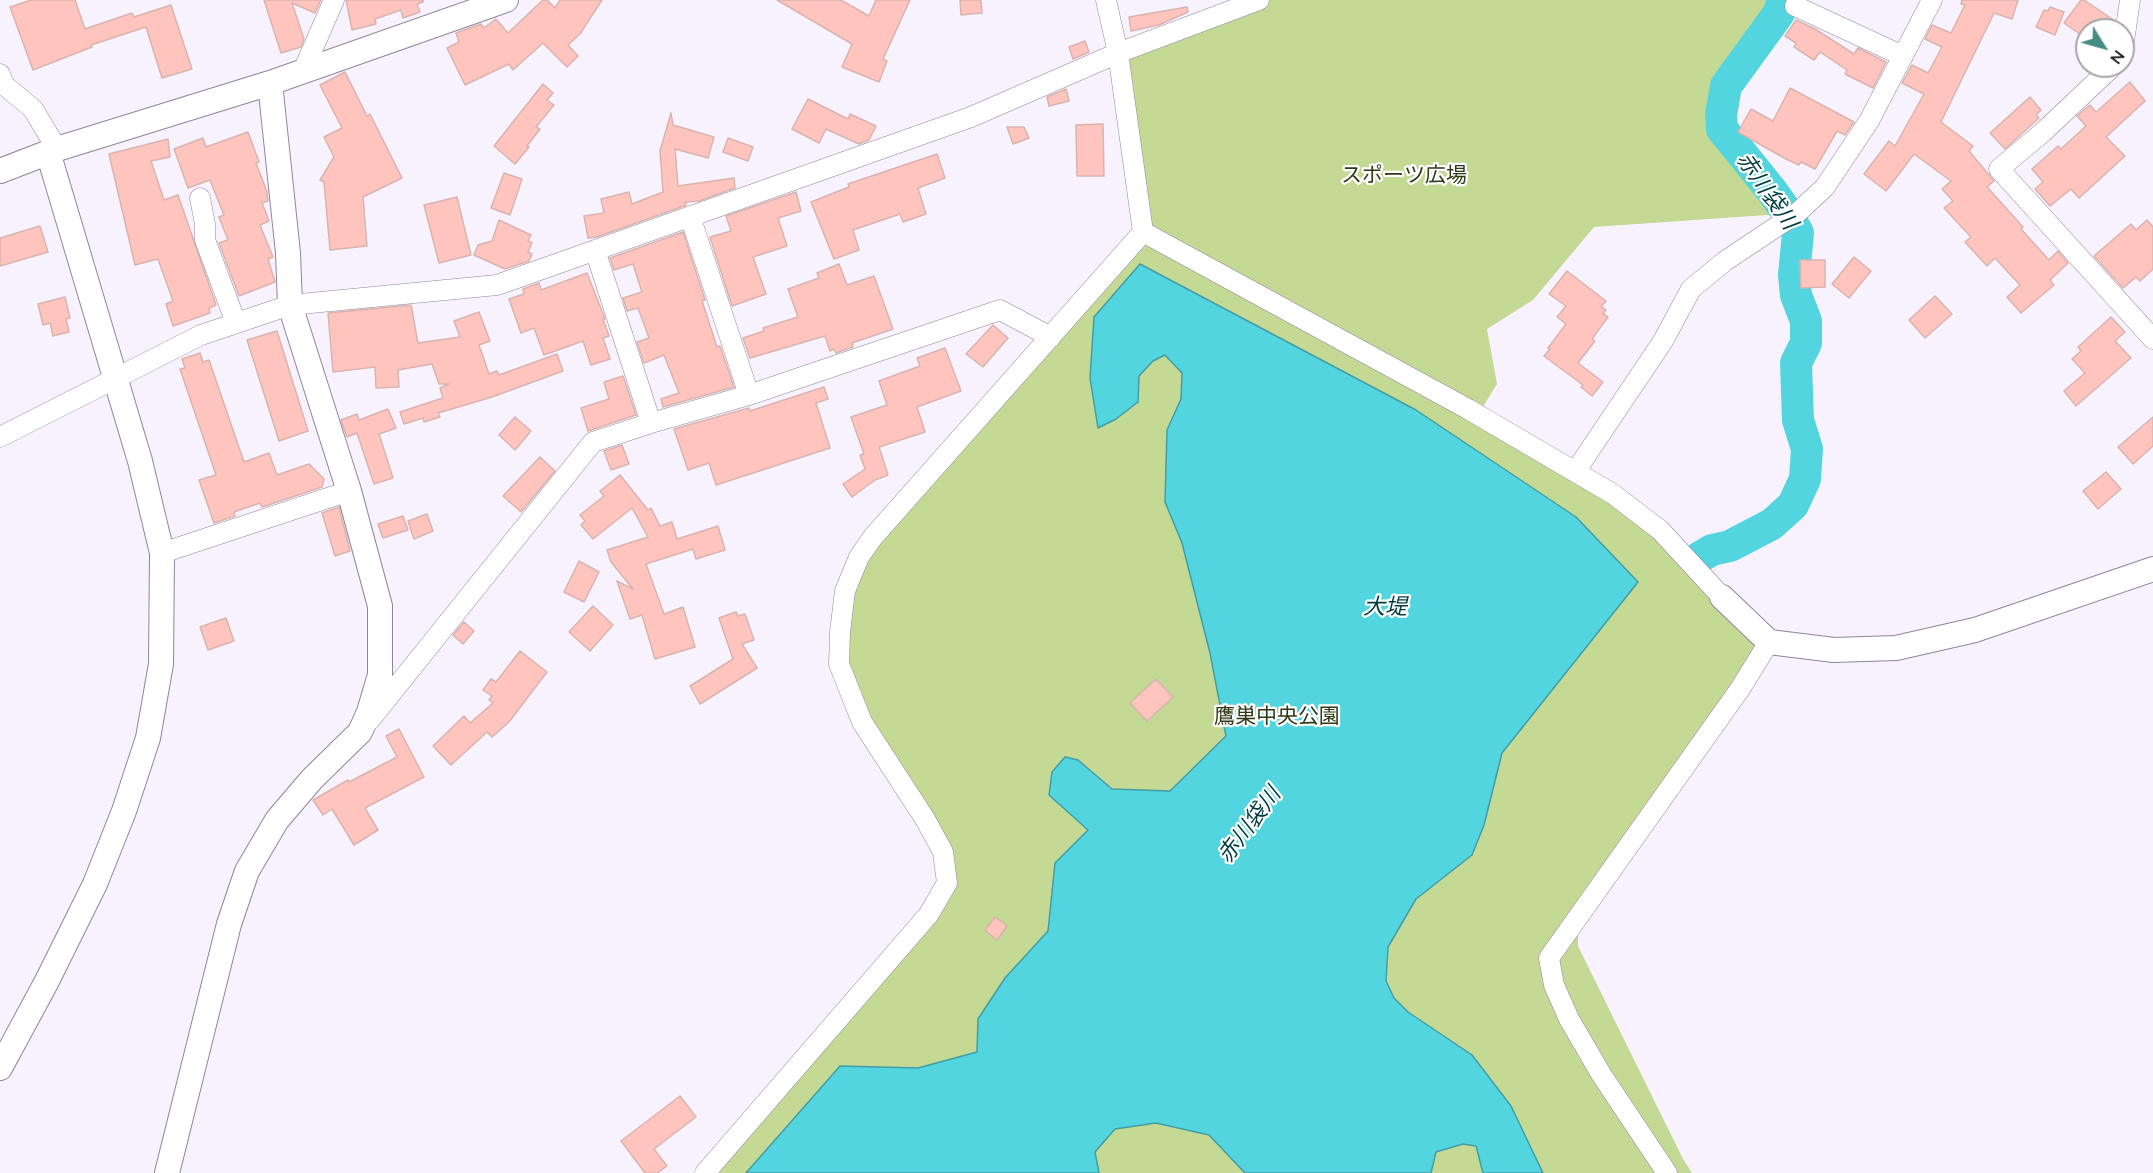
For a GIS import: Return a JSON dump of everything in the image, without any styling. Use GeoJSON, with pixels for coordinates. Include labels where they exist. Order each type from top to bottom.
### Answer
{"type":"FeatureCollection","features":[{"type":"Feature","properties":{"kind":"street"},"geometry":{"type":"LineString","coordinates":[[303,71],[334,0]]}},
{"type":"Feature","properties":{"kind":"street"},"geometry":{"type":"LineString","coordinates":[[0,171],[52,151],[270,83],[506,0]]}},
{"type":"Feature","properties":{"kind":"street"},"geometry":{"type":"LineString","coordinates":[[705,1173],[929,914],[947,883],[943,852],[925,819],[862,722],[839,664],[845,591],[859,557],[873,537],[1143,232],[1118,52],[1106,0]]}},
{"type":"Feature","properties":{"kind":"street"},"geometry":{"type":"LineString","coordinates":[[0,437],[201,335],[290,305],[497,285],[971,117],[1118,52],[1259,0]]}},
{"type":"Feature","properties":{"kind":"street"},"geometry":{"type":"LineString","coordinates":[[1575,472],[1663,340],[1691,289],[1725,261],[1797,213],[1825,187],[1869,121],[1932,0]]}},
{"type":"Feature","properties":{"kind":"street"},"geometry":{"type":"LineString","coordinates":[[2127,18],[2130,0]]}},
{"type":"Feature","properties":{"kind":"street"},"geometry":{"type":"LineString","coordinates":[[1795,6],[1903,57]]}},
{"type":"Feature","properties":{"kind":"street"},"geometry":{"type":"LineString","coordinates":[[0,74],[4,85],[33,109],[52,151],[140,461],[162,553],[161,664],[148,738],[124,811],[95,884],[47,981],[0,1068]]}},
{"type":"Feature","properties":{"kind":"street"},"geometry":{"type":"LineString","coordinates":[[2100,78],[2000,169],[2153,339]]}},
{"type":"Feature","properties":{"kind":"street"},"geometry":{"type":"LineString","coordinates":[[270,83],[288,253],[290,305],[350,491],[380,606],[380,675],[369,712],[360,732]]}},
{"type":"Feature","properties":{"kind":"street"},"geometry":{"type":"LineString","coordinates":[[200,198],[205,224],[205,240],[236,323]]}},
{"type":"Feature","properties":{"kind":"street"},"geometry":{"type":"LineString","coordinates":[[690,216],[749,395]]}},
{"type":"Feature","properties":{"kind":"street"},"geometry":{"type":"LineString","coordinates":[[1143,232],[1468,409],[1613,494],[1660,530],[1722,597],[1769,642],[1834,650],[1896,648],[1975,630],[2153,568]]}},
{"type":"Feature","properties":{"kind":"street"},"geometry":{"type":"LineString","coordinates":[[595,250],[651,423]]}},
{"type":"Feature","properties":{"kind":"street"},"geometry":{"type":"LineString","coordinates":[[167,1173],[229,924],[247,871],[277,819],[312,779],[360,732],[593,442],[749,395],[1000,310],[1051,338]]}},
{"type":"Feature","properties":{"kind":"street"},"geometry":{"type":"LineString","coordinates":[[162,553],[350,491]]}},
{"type":"Feature","properties":{"kind":"street"},"geometry":{"type":"LineString","coordinates":[[1667,1173],[1601,1074],[1569,1019],[1554,985],[1549,958],[1740,689],[1769,642]]}},
{"type":"Feature","properties":{"kind":"green space","name":"鷹巣中央公園"},"geometry":{"type":"Polygon","coordinates":[[[1259,0],[1777,0],[1772,14],[1737,60],[1718,91],[1714,120],[1722,146],[1781,214],[1594,227],[1533,300],[1487,329],[1497,384],[1478,415],[1613,494],[1769,642],[1578,915],[1578,946],[1692,1173],[705,1173],[947,883],[943,852],[839,664],[859,557],[1142,232],[1118,53],[1259,0]]]}},
{"type":"Feature","properties":{"kind":"water","name":"大堤"},"geometry":{"type":"Polygon","coordinates":[[[1140,264],[1416,410],[1576,517],[1638,582],[1502,753],[1484,825],[1472,855],[1416,899],[1388,947],[1386,981],[1394,998],[1408,1012],[1472,1055],[1511,1106],[1543,1173],[1483,1173],[1476,1146],[1463,1144],[1436,1152],[1431,1173],[1245,1173],[1209,1135],[1156,1123],[1115,1129],[1095,1152],[1099,1173],[746,1173],[840,1066],[918,1068],[977,1052],[978,1019],[1005,978],[1048,931],[1055,863],[1088,830],[1049,795],[1052,772],[1065,757],[1078,760],[1112,789],[1170,791],[1226,736],[1210,653],[1182,543],[1165,502],[1167,430],[1181,399],[1182,373],[1165,355],[1153,361],[1139,376],[1138,402],[1116,419],[1098,428],[1090,378],[1094,317],[1140,264]]]}},
{"type":"Feature","properties":{"kind":"building"},"geometry":{"type":"Polygon","coordinates":[[[31,0],[75,0],[85,29],[132,13],[134,17],[171,5],[192,69],[162,78],[146,27],[91,45],[92,47],[33,70],[10,7],[31,0]]]}},
{"type":"Feature","properties":{"kind":"building"},"geometry":{"type":"Polygon","coordinates":[[[264,0],[321,0],[315,13],[292,3],[304,39],[301,47],[281,53],[264,0]]]}},
{"type":"Feature","properties":{"kind":"building"},"geometry":{"type":"Polygon","coordinates":[[[346,0],[423,0],[423,2],[417,4],[420,12],[403,18],[401,10],[375,19],[376,24],[352,30],[346,0]]]}},
{"type":"Feature","properties":{"kind":"building"},"geometry":{"type":"Polygon","coordinates":[[[543,0],[547,0],[555,8],[560,0],[602,0],[580,34],[568,45],[578,56],[567,67],[543,43],[513,70],[509,64],[465,85],[447,48],[459,42],[456,33],[481,24],[484,28],[496,19],[508,33],[543,0]]]}},
{"type":"Feature","properties":{"kind":"building"},"geometry":{"type":"Polygon","coordinates":[[[777,0],[841,0],[869,16],[876,0],[910,0],[883,59],[887,61],[879,82],[842,67],[852,44],[777,0]]]}},
{"type":"Feature","properties":{"kind":"building"},"geometry":{"type":"Polygon","coordinates":[[[960,0],[981,0],[982,13],[961,15],[960,0]]]}},
{"type":"Feature","properties":{"kind":"building"},"geometry":{"type":"Polygon","coordinates":[[[1962,0],[2018,0],[2012,19],[1994,13],[1941,122],[1973,146],[1969,151],[1994,181],[1987,187],[2023,227],[2021,229],[2049,260],[2058,251],[2068,263],[2050,280],[2054,285],[2021,313],[2007,297],[2020,285],[1995,258],[1987,266],[1965,242],[1971,237],[1944,208],[1953,201],[1942,189],[1951,181],[1914,154],[1886,191],[1864,174],[1889,141],[1895,146],[1924,94],[1902,83],[1912,65],[1928,73],[1942,47],[1925,39],[1932,25],[1951,33],[1965,5],[1961,4],[1962,0]]]}},
{"type":"Feature","properties":{"kind":"building"},"geometry":{"type":"Polygon","coordinates":[[[2081,0],[2111,18],[2075,18],[2075,31],[2064,23],[2081,0]]]}},
{"type":"Feature","properties":{"kind":"building"},"geometry":{"type":"Polygon","coordinates":[[[1187,7],[1188,12],[1159,25],[1131,31],[1129,17],[1187,7]]]}},
{"type":"Feature","properties":{"kind":"building"},"geometry":{"type":"Polygon","coordinates":[[[2050,7],[2064,12],[2055,35],[2036,27],[2044,10],[2048,11],[2050,7]]]}},
{"type":"Feature","properties":{"kind":"building"},"geometry":{"type":"Polygon","coordinates":[[[1796,20],[1815,29],[1854,54],[1858,48],[1886,62],[1873,88],[1845,74],[1847,70],[1820,52],[1814,60],[1794,47],[1796,43],[1785,36],[1796,20]]]}},
{"type":"Feature","properties":{"kind":"building"},"geometry":{"type":"Polygon","coordinates":[[[1085,41],[1089,52],[1073,59],[1069,47],[1085,41]]]}},
{"type":"Feature","properties":{"kind":"building"},"geometry":{"type":"Polygon","coordinates":[[[345,72],[367,116],[370,114],[402,178],[363,197],[367,246],[330,250],[324,182],[320,180],[334,157],[324,137],[342,128],[320,85],[345,72]]]}},
{"type":"Feature","properties":{"kind":"building"},"geometry":{"type":"Polygon","coordinates":[[[2130,82],[2145,101],[2106,137],[2125,156],[2079,198],[2071,189],[2050,206],[2035,189],[2043,182],[2032,169],[2058,146],[2061,149],[2086,126],[2077,116],[2090,105],[2096,112],[2130,82]]]}},
{"type":"Feature","properties":{"kind":"building"},"geometry":{"type":"Polygon","coordinates":[[[543,84],[553,93],[547,100],[554,105],[536,127],[540,129],[515,164],[494,146],[543,84]]]}},
{"type":"Feature","properties":{"kind":"building"},"geometry":{"type":"Polygon","coordinates":[[[1790,88],[1854,122],[1845,135],[1837,131],[1815,169],[1801,162],[1799,165],[1786,159],[1738,132],[1751,109],[1773,121],[1790,88]]]}},
{"type":"Feature","properties":{"kind":"building"},"geometry":{"type":"Polygon","coordinates":[[[1066,89],[1069,101],[1049,106],[1047,97],[1066,89]]]}},
{"type":"Feature","properties":{"kind":"building"},"geometry":{"type":"Polygon","coordinates":[[[2030,97],[2041,110],[2036,115],[2039,118],[2005,149],[1990,133],[2030,97]]]}},
{"type":"Feature","properties":{"kind":"building"},"geometry":{"type":"Polygon","coordinates":[[[808,99],[848,119],[850,114],[876,126],[869,140],[859,144],[826,129],[819,143],[792,129],[808,99]]]}},
{"type":"Feature","properties":{"kind":"building"},"geometry":{"type":"Polygon","coordinates":[[[671,113],[673,125],[714,137],[708,158],[675,149],[678,186],[734,178],[735,188],[699,201],[685,202],[684,206],[597,237],[588,238],[584,216],[604,213],[601,199],[629,192],[632,204],[663,192],[660,151],[671,113]]]}},
{"type":"Feature","properties":{"kind":"building"},"geometry":{"type":"Polygon","coordinates":[[[1103,124],[1104,176],[1077,176],[1076,125],[1103,124]]]}},
{"type":"Feature","properties":{"kind":"building"},"geometry":{"type":"Polygon","coordinates":[[[1007,127],[1024,127],[1029,138],[1013,144],[1007,127]]]}},
{"type":"Feature","properties":{"kind":"building"},"geometry":{"type":"Polygon","coordinates":[[[248,132],[267,192],[268,201],[262,203],[269,221],[260,225],[273,257],[268,259],[275,282],[239,296],[219,243],[228,240],[219,217],[224,215],[210,180],[188,188],[174,149],[203,138],[206,147],[248,132]]]}},
{"type":"Feature","properties":{"kind":"building"},"geometry":{"type":"Polygon","coordinates":[[[728,138],[753,147],[748,161],[723,152],[728,138]]]}},
{"type":"Feature","properties":{"kind":"building"},"geometry":{"type":"Polygon","coordinates":[[[168,139],[170,157],[151,161],[164,200],[178,195],[216,305],[209,308],[210,313],[173,326],[166,304],[173,301],[158,259],[135,265],[109,154],[168,139]]]}},
{"type":"Feature","properties":{"kind":"building"},"geometry":{"type":"Polygon","coordinates":[[[937,154],[945,178],[918,188],[926,214],[903,222],[900,214],[853,230],[859,250],[834,259],[811,202],[849,187],[848,184],[937,154]]]}},
{"type":"Feature","properties":{"kind":"building"},"geometry":{"type":"Polygon","coordinates":[[[504,173],[522,179],[510,215],[491,208],[504,173]]]}},
{"type":"Feature","properties":{"kind":"building"},"geometry":{"type":"Polygon","coordinates":[[[796,192],[801,211],[778,218],[787,246],[753,257],[766,294],[732,306],[710,237],[731,231],[726,216],[796,192]]]}},
{"type":"Feature","properties":{"kind":"building"},"geometry":{"type":"Polygon","coordinates":[[[457,197],[471,255],[439,263],[424,205],[457,197]]]}},
{"type":"Feature","properties":{"kind":"building"},"geometry":{"type":"Polygon","coordinates":[[[499,220],[531,235],[528,241],[532,243],[528,252],[532,254],[529,261],[505,269],[474,255],[478,245],[492,241],[499,220]]]}},
{"type":"Feature","properties":{"kind":"building"},"geometry":{"type":"Polygon","coordinates":[[[2147,220],[2153,227],[2153,269],[2140,281],[2136,277],[2123,288],[2094,256],[2131,224],[2136,230],[2147,220]]]}},
{"type":"Feature","properties":{"kind":"building"},"geometry":{"type":"Polygon","coordinates":[[[40,226],[48,252],[0,266],[0,238],[40,226]]]}},
{"type":"Feature","properties":{"kind":"building"},"geometry":{"type":"Polygon","coordinates":[[[683,232],[705,300],[702,301],[717,347],[720,346],[734,387],[663,407],[661,399],[679,393],[664,355],[644,363],[637,342],[649,338],[638,308],[627,311],[623,298],[642,292],[633,264],[614,270],[610,258],[683,232]]]}},
{"type":"Feature","properties":{"kind":"building"},"geometry":{"type":"Polygon","coordinates":[[[1854,257],[1871,271],[1849,298],[1832,284],[1854,257]]]}},
{"type":"Feature","properties":{"kind":"building"},"geometry":{"type":"Polygon","coordinates":[[[1800,260],[1825,260],[1825,287],[1801,288],[1800,260]]]}},
{"type":"Feature","properties":{"kind":"building"},"geometry":{"type":"Polygon","coordinates":[[[839,264],[847,285],[874,276],[893,329],[852,343],[853,347],[836,353],[834,349],[830,351],[825,336],[750,358],[743,338],[764,331],[763,328],[798,317],[788,289],[819,278],[817,273],[839,264]]]}},
{"type":"Feature","properties":{"kind":"building"},"geometry":{"type":"Polygon","coordinates":[[[1567,271],[1606,301],[1601,307],[1606,310],[1603,314],[1608,317],[1592,339],[1595,341],[1578,363],[1603,382],[1592,396],[1581,387],[1583,385],[1544,356],[1566,324],[1557,317],[1566,306],[1549,294],[1567,271]]]}},
{"type":"Feature","properties":{"kind":"building"},"geometry":{"type":"Polygon","coordinates":[[[587,273],[605,319],[603,319],[609,336],[603,338],[610,359],[591,365],[583,341],[544,355],[534,328],[521,333],[509,299],[524,294],[523,289],[539,283],[541,290],[587,273]]]}},
{"type":"Feature","properties":{"kind":"building"},"geometry":{"type":"Polygon","coordinates":[[[1935,296],[1952,314],[1925,338],[1909,320],[1935,296]]]}},
{"type":"Feature","properties":{"kind":"building"},"geometry":{"type":"Polygon","coordinates":[[[65,297],[70,318],[66,319],[69,332],[53,336],[50,323],[43,325],[38,304],[65,297]]]}},
{"type":"Feature","properties":{"kind":"building"},"geometry":{"type":"Polygon","coordinates":[[[411,305],[418,343],[460,337],[454,321],[479,312],[490,341],[479,345],[489,374],[497,371],[499,375],[557,354],[563,371],[492,397],[438,413],[440,417],[424,422],[423,418],[404,424],[400,412],[443,398],[440,388],[449,384],[439,384],[432,364],[398,370],[399,387],[376,388],[375,367],[333,372],[328,313],[411,305]]]}},
{"type":"Feature","properties":{"kind":"building"},"geometry":{"type":"Polygon","coordinates":[[[2111,317],[2125,332],[2115,341],[2131,358],[2076,406],[2064,391],[2085,373],[2072,359],[2081,351],[2078,347],[2111,317]]]}},
{"type":"Feature","properties":{"kind":"building"},"geometry":{"type":"Polygon","coordinates":[[[993,325],[1008,338],[983,367],[966,354],[993,325]]]}},
{"type":"Feature","properties":{"kind":"building"},"geometry":{"type":"Polygon","coordinates":[[[277,331],[308,431],[279,441],[247,340],[277,331]]]}},
{"type":"Feature","properties":{"kind":"building"},"geometry":{"type":"Polygon","coordinates":[[[945,348],[961,391],[917,407],[925,432],[879,447],[888,475],[875,480],[852,497],[843,484],[865,469],[860,455],[864,454],[851,417],[887,405],[879,381],[920,366],[917,358],[945,348]]]}},
{"type":"Feature","properties":{"kind":"building"},"geometry":{"type":"Polygon","coordinates":[[[200,353],[203,362],[209,360],[244,462],[269,453],[277,475],[309,464],[324,479],[322,487],[262,507],[260,503],[234,512],[235,516],[214,523],[199,480],[216,475],[180,369],[185,368],[182,359],[200,353]]]}},
{"type":"Feature","properties":{"kind":"building"},"geometry":{"type":"Polygon","coordinates":[[[623,376],[636,415],[588,431],[581,408],[609,399],[604,382],[623,376]]]}},
{"type":"Feature","properties":{"kind":"building"},"geometry":{"type":"Polygon","coordinates":[[[824,387],[828,399],[816,403],[830,448],[716,485],[709,463],[688,470],[674,429],[749,408],[750,411],[824,387]]]}},
{"type":"Feature","properties":{"kind":"building"},"geometry":{"type":"Polygon","coordinates":[[[388,409],[396,428],[379,434],[393,478],[374,484],[357,433],[347,437],[341,420],[357,414],[359,420],[388,409]]]}},
{"type":"Feature","properties":{"kind":"building"},"geometry":{"type":"Polygon","coordinates":[[[515,417],[531,431],[515,450],[499,435],[515,417]]]}},
{"type":"Feature","properties":{"kind":"building"},"geometry":{"type":"Polygon","coordinates":[[[2153,417],[2153,446],[2133,464],[2118,447],[2153,417]]]}},
{"type":"Feature","properties":{"kind":"building"},"geometry":{"type":"Polygon","coordinates":[[[622,445],[629,464],[611,470],[604,451],[622,445]]]}},
{"type":"Feature","properties":{"kind":"building"},"geometry":{"type":"Polygon","coordinates":[[[540,457],[555,471],[521,512],[503,496],[540,457]]]}},
{"type":"Feature","properties":{"kind":"building"},"geometry":{"type":"Polygon","coordinates":[[[2106,472],[2121,489],[2098,509],[2083,491],[2106,472]]]}},
{"type":"Feature","properties":{"kind":"building"},"geometry":{"type":"Polygon","coordinates":[[[620,475],[648,510],[651,508],[660,526],[672,522],[677,539],[718,526],[725,550],[696,559],[693,549],[646,564],[664,614],[683,607],[695,647],[655,659],[642,615],[630,619],[617,581],[633,589],[611,562],[607,550],[648,537],[632,508],[593,539],[581,525],[585,521],[580,515],[604,496],[600,491],[620,475]]]}},
{"type":"Feature","properties":{"kind":"building"},"geometry":{"type":"Polygon","coordinates":[[[339,507],[350,551],[335,556],[322,513],[339,507]]]}},
{"type":"Feature","properties":{"kind":"building"},"geometry":{"type":"Polygon","coordinates":[[[427,514],[433,531],[414,539],[408,521],[427,514]]]}},
{"type":"Feature","properties":{"kind":"building"},"geometry":{"type":"Polygon","coordinates":[[[403,516],[408,530],[383,538],[378,524],[403,516]]]}},
{"type":"Feature","properties":{"kind":"building"},"geometry":{"type":"Polygon","coordinates":[[[579,561],[599,572],[584,602],[564,592],[579,561]]]}},
{"type":"Feature","properties":{"kind":"building"},"geometry":{"type":"Polygon","coordinates":[[[593,606],[613,625],[590,651],[569,632],[593,606]]]}},
{"type":"Feature","properties":{"kind":"building"},"geometry":{"type":"Polygon","coordinates":[[[736,612],[738,616],[745,614],[754,640],[742,644],[757,668],[700,704],[690,686],[733,659],[719,618],[736,612]]]}},
{"type":"Feature","properties":{"kind":"building"},"geometry":{"type":"Polygon","coordinates":[[[226,618],[234,641],[208,650],[200,627],[226,618]]]}},
{"type":"Feature","properties":{"kind":"building"},"geometry":{"type":"Polygon","coordinates":[[[464,622],[474,631],[463,644],[453,635],[464,622]]]}},
{"type":"Feature","properties":{"kind":"building"},"geometry":{"type":"Polygon","coordinates":[[[520,651],[547,672],[509,722],[492,737],[487,732],[451,765],[433,746],[464,716],[470,723],[493,703],[489,700],[492,696],[483,690],[491,679],[496,682],[520,651]]]}},
{"type":"Feature","properties":{"kind":"building"},"geometry":{"type":"Polygon","coordinates":[[[1156,679],[1173,697],[1147,721],[1130,703],[1156,679]]]}},
{"type":"Feature","properties":{"kind":"building"},"geometry":{"type":"Polygon","coordinates":[[[399,729],[424,777],[365,808],[378,830],[354,845],[332,809],[323,815],[313,800],[348,780],[349,782],[397,757],[386,736],[399,729]]]}},
{"type":"Feature","properties":{"kind":"building"},"geometry":{"type":"Polygon","coordinates":[[[995,917],[1007,926],[997,940],[985,930],[995,917]]]}},
{"type":"Feature","properties":{"kind":"building"},"geometry":{"type":"Polygon","coordinates":[[[680,1096],[696,1117],[654,1149],[667,1166],[657,1173],[645,1173],[621,1141],[680,1096]]]}},
{"type":"Feature","properties":{"kind":"waterway","name":"赤川袋川"},"geometry":{"type":"LineString","coordinates":[[1700,557],[1712,550],[1730,546],[1772,524],[1793,505],[1805,479],[1807,449],[1798,420],[1796,363],[1806,343],[1806,321],[1796,295],[1794,275],[1798,233],[1772,191],[1722,129],[1721,115],[1726,86],[1779,13],[1783,0]]}},
{"type":"Feature","properties":{"kind":"park label","name":"スポーツ広場"},"geometry":{"type":"Point","coordinates":[1404,175]}}]}
